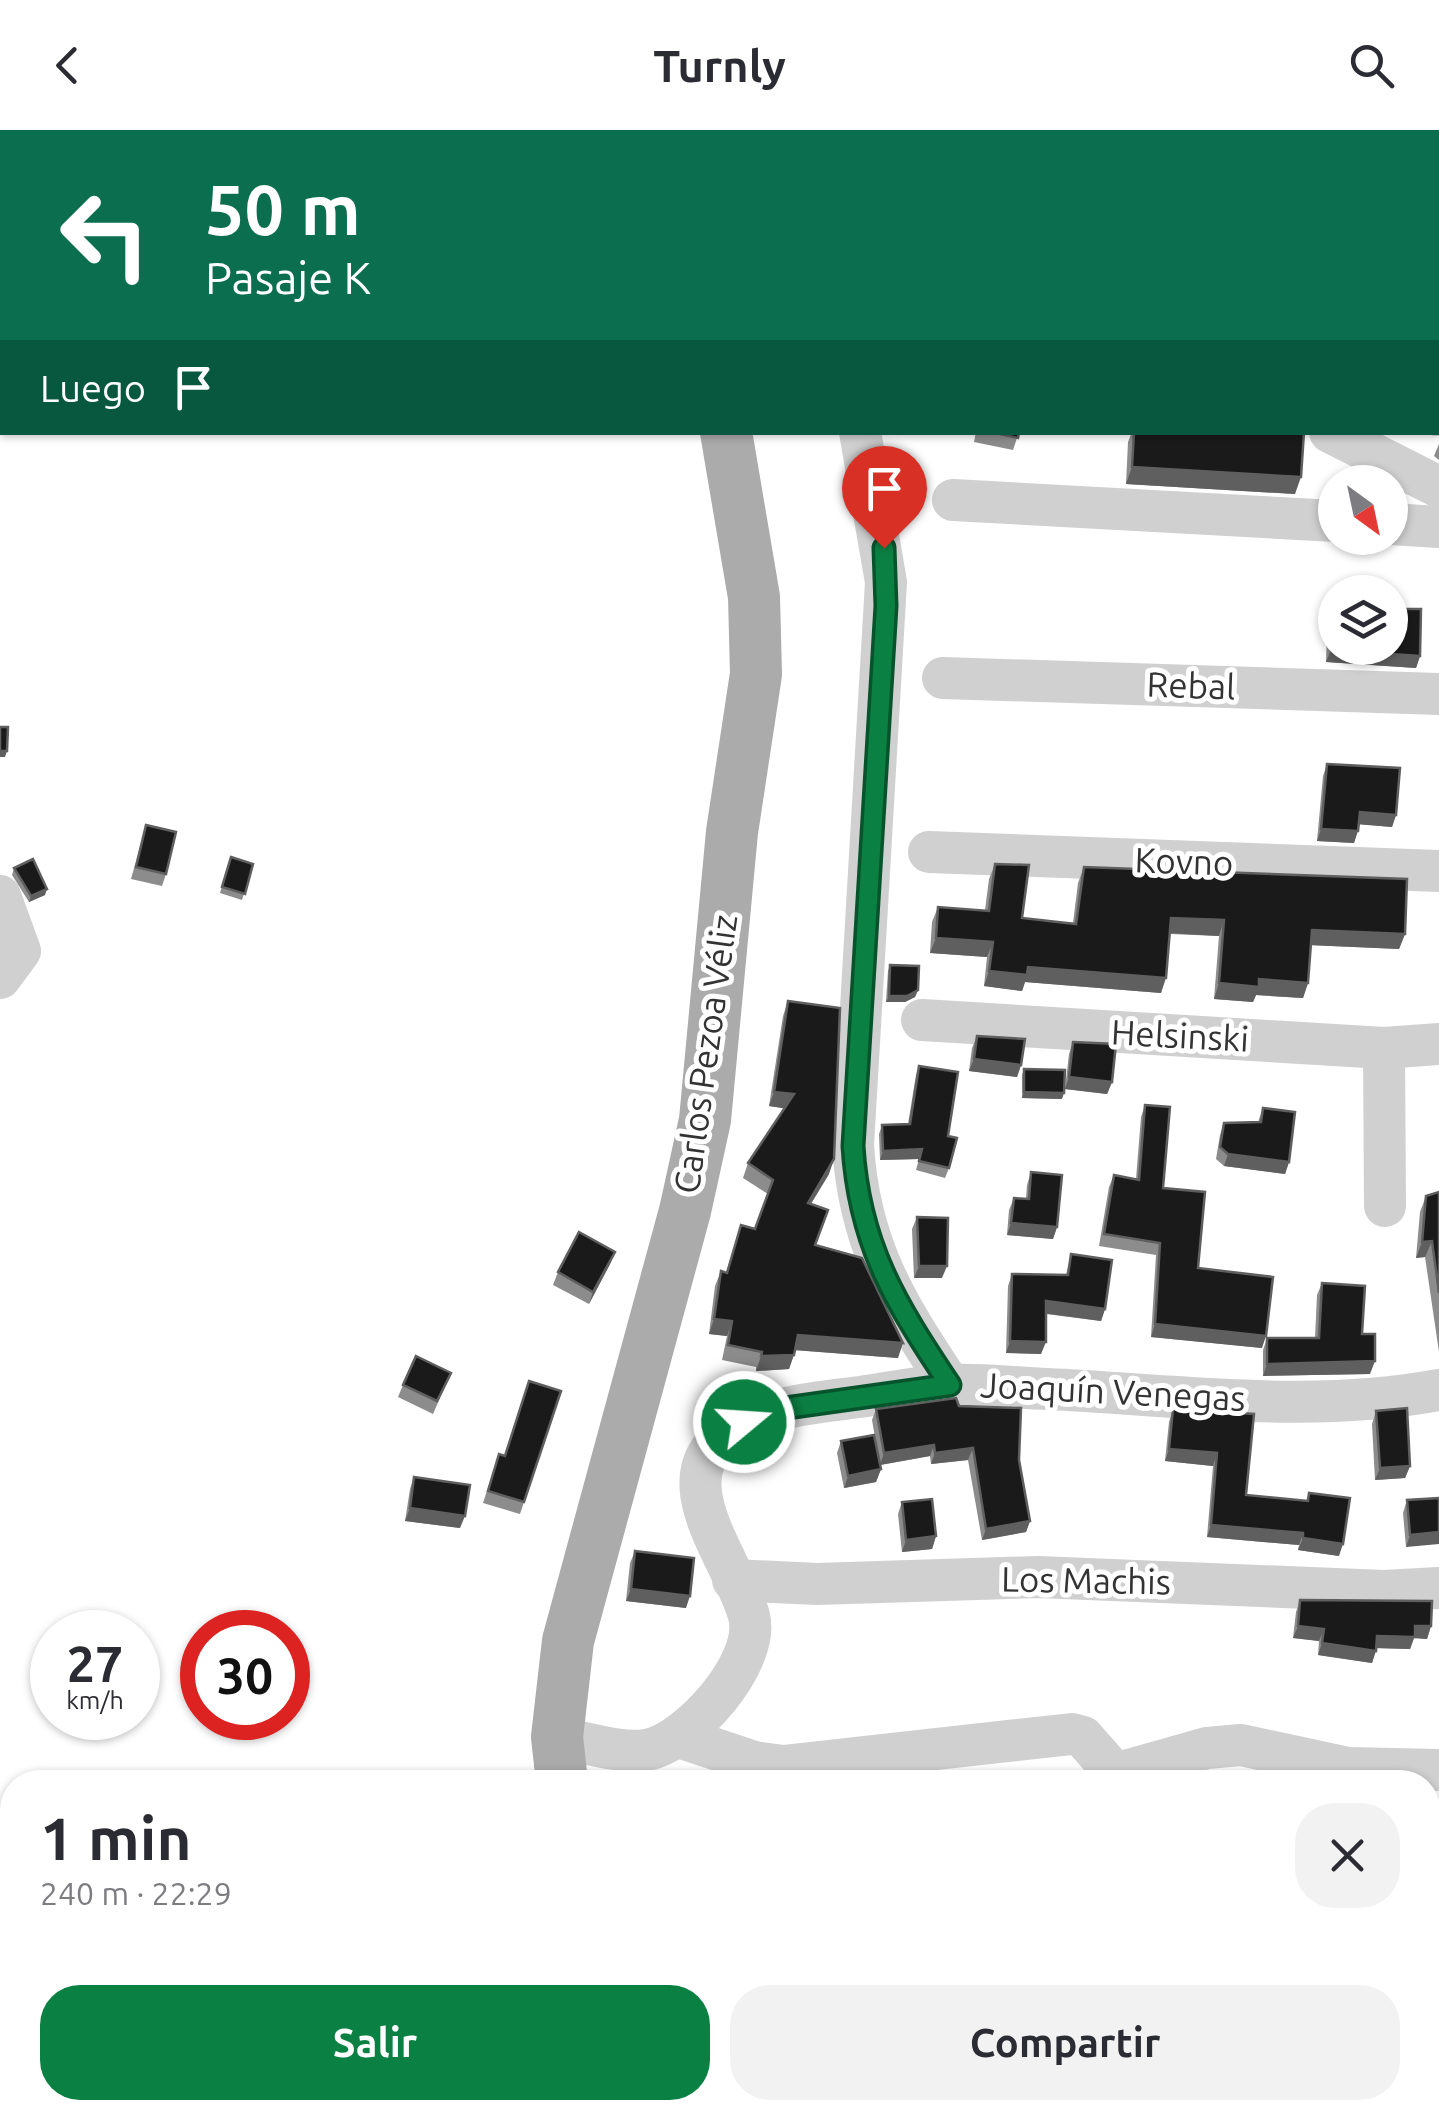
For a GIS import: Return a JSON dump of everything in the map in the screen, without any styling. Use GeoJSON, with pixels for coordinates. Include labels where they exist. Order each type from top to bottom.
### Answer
{"type":"FeatureCollection","features":[{"type":"Feature","properties":{"kind":"main road","name":"Carlos Pezoa Véliz"},"geometry":{"type":"LineString","coordinates":[[560,1760],[568,1640],[684,1211],[704,1120],[732,832],[757,646],[754,598],[727,435]]}},
{"type":"Feature","properties":{"kind":"street"},"geometry":{"type":"LineString","coordinates":[[861,435],[886,582],[853,1146],[855,1180],[863,1225],[880,1273],[950,1385]]}},
{"type":"Feature","properties":{"kind":"street"},"geometry":{"type":"LineString","coordinates":[[1336,435],[1439,487]]}},
{"type":"Feature","properties":{"kind":"street"},"geometry":{"type":"LineString","coordinates":[[953,500],[1318,520]]}},
{"type":"Feature","properties":{"kind":"street"},"geometry":{"type":"LineString","coordinates":[[1408,525],[1439,527]]}},
{"type":"Feature","properties":{"kind":"street","name":"Rebal"},"geometry":{"type":"LineString","coordinates":[[942,678],[1439,694]]}},
{"type":"Feature","properties":{"kind":"street","name":"Kovno"},"geometry":{"type":"LineString","coordinates":[[929,852],[1439,871]]}},
{"type":"Feature","properties":{"kind":"street"},"geometry":{"type":"LineString","coordinates":[[0,896],[20,951],[0,978]]}},
{"type":"Feature","properties":{"kind":"street","name":"Helsinski"},"geometry":{"type":"LineString","coordinates":[[922,1020],[1384,1048],[1439,1044]]}},
{"type":"Feature","properties":{"kind":"street"},"geometry":{"type":"LineString","coordinates":[[1384,1048],[1384,1206]]}},
{"type":"Feature","properties":{"kind":"street","name":"Joaquín Venegas"},"geometry":{"type":"LineString","coordinates":[[661,1757],[713,1703],[740,1666],[748,1646],[750,1618],[702,1504],[702,1476],[708,1454],[721,1437],[744,1422],[786,1408],[950,1385],[1352,1403],[1439,1390]]}},
{"type":"Feature","properties":{"kind":"street","name":"Los Machis"},"geometry":{"type":"LineString","coordinates":[[733,1580],[817,1584],[1038,1577],[1384,1590],[1439,1588]]}},
{"type":"Feature","properties":{"kind":"street"},"geometry":{"type":"LineString","coordinates":[[560,1760],[661,1757],[783,1766],[1072,1734],[1083,1736],[1112,1770],[1135,1770],[1206,1748],[1241,1744],[1348,1768],[1439,1770]]}},
{"type":"Feature","properties":{"kind":"building"},"geometry":{"type":"Polygon","coordinates":[[[1134,435],[1304,435],[1301,477],[1132,467],[1134,435]]]}},
{"type":"Feature","properties":{"kind":"building"},"geometry":{"type":"Polygon","coordinates":[[[1408,609],[1421,609],[1420,656],[1408,655],[1408,609]]]}},
{"type":"Feature","properties":{"kind":"building"},"geometry":{"type":"Polygon","coordinates":[[[0,727],[8,727],[7,751],[0,751],[0,727]]]}},
{"type":"Feature","properties":{"kind":"building"},"geometry":{"type":"Polygon","coordinates":[[[1327,764],[1400,768],[1396,815],[1360,812],[1358,831],[1321,829],[1327,764]]]}},
{"type":"Feature","properties":{"kind":"building"},"geometry":{"type":"Polygon","coordinates":[[[146,825],[176,832],[166,874],[136,867],[146,825]]]}},
{"type":"Feature","properties":{"kind":"building"},"geometry":{"type":"Polygon","coordinates":[[[231,857],[253,864],[245,894],[222,887],[231,857]]]}},
{"type":"Feature","properties":{"kind":"building"},"geometry":{"type":"Polygon","coordinates":[[[33,859],[47,889],[31,896],[14,868],[33,859]]]}},
{"type":"Feature","properties":{"kind":"building"},"geometry":{"type":"Polygon","coordinates":[[[995,864],[1029,865],[1022,918],[1076,924],[1084,867],[1407,879],[1405,934],[1312,930],[1308,983],[1259,979],[1259,987],[1219,983],[1224,920],[1171,918],[1166,978],[1028,967],[1027,975],[989,971],[993,942],[936,938],[938,907],[989,911],[995,864]]]}},
{"type":"Feature","properties":{"kind":"building"},"geometry":{"type":"Polygon","coordinates":[[[890,965],[919,966],[918,990],[907,996],[889,996],[890,965]]]}},
{"type":"Feature","properties":{"kind":"building"},"geometry":{"type":"Polygon","coordinates":[[[788,1001],[840,1008],[834,1159],[808,1203],[828,1210],[815,1245],[862,1258],[903,1343],[798,1335],[794,1355],[761,1356],[762,1352],[728,1345],[732,1321],[714,1319],[721,1271],[727,1273],[741,1225],[755,1229],[773,1180],[748,1163],[794,1094],[774,1092],[788,1001]]]}},
{"type":"Feature","properties":{"kind":"building"},"geometry":{"type":"Polygon","coordinates":[[[977,1036],[1025,1039],[1021,1065],[974,1059],[977,1036]]]}},
{"type":"Feature","properties":{"kind":"building"},"geometry":{"type":"Polygon","coordinates":[[[1073,1042],[1116,1044],[1112,1082],[1069,1077],[1073,1042]]]}},
{"type":"Feature","properties":{"kind":"building"},"geometry":{"type":"Polygon","coordinates":[[[919,1066],[958,1072],[948,1136],[957,1138],[949,1168],[919,1161],[922,1149],[883,1151],[882,1125],[910,1124],[919,1066]]]}},
{"type":"Feature","properties":{"kind":"building"},"geometry":{"type":"Polygon","coordinates":[[[1024,1069],[1065,1070],[1064,1093],[1024,1092],[1024,1069]]]}},
{"type":"Feature","properties":{"kind":"building"},"geometry":{"type":"Polygon","coordinates":[[[1145,1105],[1170,1107],[1163,1188],[1205,1192],[1198,1268],[1273,1277],[1266,1336],[1155,1324],[1160,1243],[1104,1234],[1114,1175],[1139,1180],[1145,1105]]]}},
{"type":"Feature","properties":{"kind":"building"},"geometry":{"type":"Polygon","coordinates":[[[1263,1108],[1295,1112],[1289,1162],[1228,1154],[1220,1147],[1224,1123],[1261,1122],[1263,1108]]]}},
{"type":"Feature","properties":{"kind":"building"},"geometry":{"type":"Polygon","coordinates":[[[1031,1172],[1062,1175],[1057,1227],[1011,1223],[1014,1198],[1029,1199],[1031,1172]]]}},
{"type":"Feature","properties":{"kind":"building"},"geometry":{"type":"Polygon","coordinates":[[[1439,1192],[1439,1293],[1432,1241],[1422,1242],[1426,1196],[1439,1192]]]}},
{"type":"Feature","properties":{"kind":"building"},"geometry":{"type":"Polygon","coordinates":[[[917,1217],[948,1218],[947,1266],[919,1266],[917,1217]]]}},
{"type":"Feature","properties":{"kind":"building"},"geometry":{"type":"Polygon","coordinates":[[[579,1232],[615,1252],[593,1292],[558,1272],[579,1232]]]}},
{"type":"Feature","properties":{"kind":"building"},"geometry":{"type":"Polygon","coordinates":[[[1071,1254],[1112,1260],[1105,1309],[1046,1301],[1046,1342],[1010,1341],[1012,1274],[1068,1275],[1071,1254]]]}},
{"type":"Feature","properties":{"kind":"building"},"geometry":{"type":"Polygon","coordinates":[[[1322,1283],[1365,1286],[1362,1334],[1375,1334],[1375,1361],[1267,1364],[1267,1338],[1319,1338],[1322,1283]]]}},
{"type":"Feature","properties":{"kind":"building"},"geometry":{"type":"Polygon","coordinates":[[[416,1356],[451,1373],[437,1401],[403,1385],[416,1356]]]}},
{"type":"Feature","properties":{"kind":"building"},"geometry":{"type":"Polygon","coordinates":[[[529,1381],[561,1391],[524,1502],[488,1491],[499,1454],[505,1456],[529,1381]]]}},
{"type":"Feature","properties":{"kind":"building"},"geometry":{"type":"Polygon","coordinates":[[[956,1398],[959,1406],[1021,1408],[1019,1460],[1030,1521],[986,1529],[973,1448],[935,1453],[934,1445],[884,1453],[876,1409],[956,1398]]]}},
{"type":"Feature","properties":{"kind":"building"},"geometry":{"type":"Polygon","coordinates":[[[1407,1408],[1410,1466],[1380,1468],[1376,1411],[1407,1408]]]}},
{"type":"Feature","properties":{"kind":"building"},"geometry":{"type":"Polygon","coordinates":[[[1173,1409],[1254,1414],[1246,1495],[1308,1501],[1309,1493],[1350,1498],[1343,1544],[1303,1538],[1303,1533],[1211,1525],[1217,1453],[1169,1449],[1173,1409]]]}},
{"type":"Feature","properties":{"kind":"building"},"geometry":{"type":"Polygon","coordinates":[[[874,1435],[881,1469],[848,1476],[841,1441],[874,1435]]]}},
{"type":"Feature","properties":{"kind":"building"},"geometry":{"type":"Polygon","coordinates":[[[414,1477],[470,1485],[465,1516],[410,1508],[414,1477]]]}},
{"type":"Feature","properties":{"kind":"building"},"geometry":{"type":"Polygon","coordinates":[[[1439,1498],[1439,1532],[1410,1535],[1407,1500],[1439,1498]]]}},
{"type":"Feature","properties":{"kind":"building"},"geometry":{"type":"Polygon","coordinates":[[[932,1499],[936,1536],[906,1540],[902,1502],[932,1499]]]}},
{"type":"Feature","properties":{"kind":"building"},"geometry":{"type":"Polygon","coordinates":[[[635,1551],[694,1558],[690,1596],[631,1589],[635,1551]]]}},
{"type":"Feature","properties":{"kind":"building"},"geometry":{"type":"Polygon","coordinates":[[[1300,1600],[1432,1601],[1431,1626],[1415,1626],[1415,1637],[1377,1636],[1376,1651],[1322,1643],[1324,1629],[1298,1626],[1300,1600]]]}},
{"type":"Feature","properties":{"kind":"route"},"geometry":{"type":"LineString","coordinates":[[744,1422],[786,1408],[950,1385],[880,1273],[863,1225],[855,1180],[853,1146],[886,606],[884,548]]}}]}
